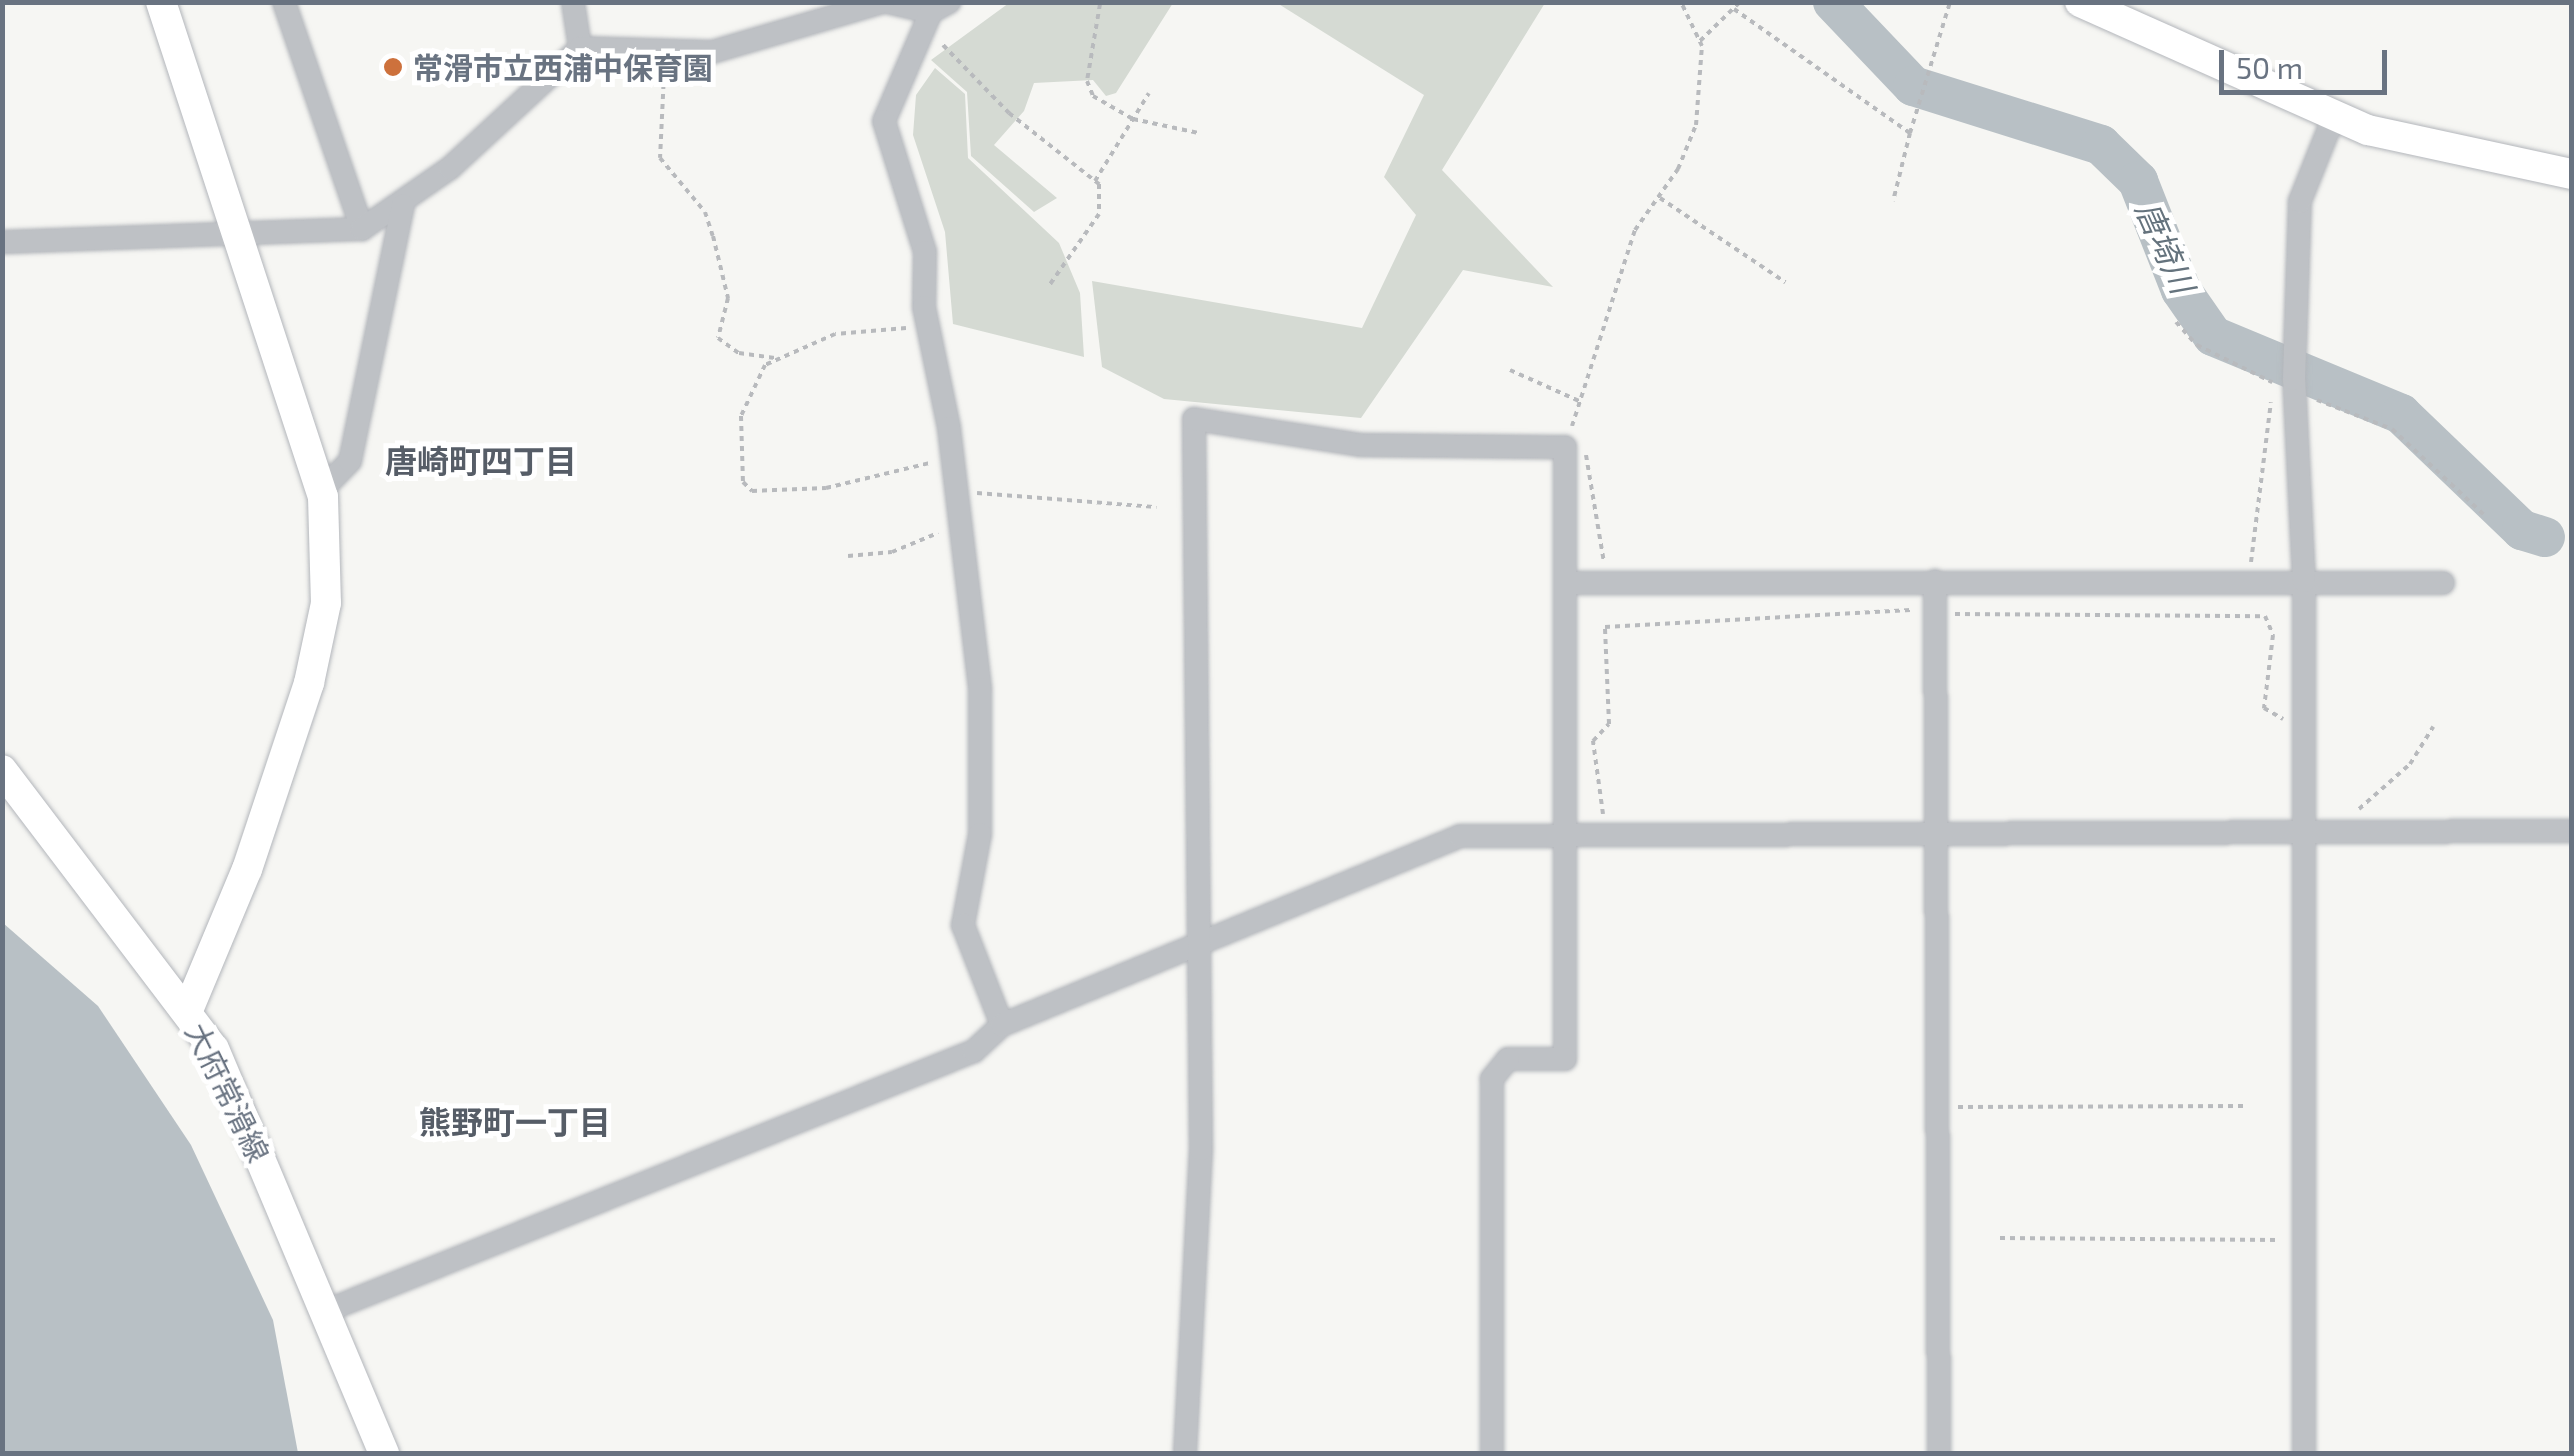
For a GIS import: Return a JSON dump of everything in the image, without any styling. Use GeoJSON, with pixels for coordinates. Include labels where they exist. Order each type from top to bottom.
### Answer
{"type":"FeatureCollection","features":[{"type":"Feature","properties":{"kind":"street"},"geometry":{"type":"LineString","coordinates":[[161,2],[240,233],[321,491],[326,603],[309,682],[247,869],[188,1010]]}},
{"type":"Feature","properties":{"kind":"street"},"geometry":{"type":"LineString","coordinates":[[284,2],[362,229]]}},
{"type":"Feature","properties":{"kind":"street"},"geometry":{"type":"LineString","coordinates":[[574,2],[580,48]]}},
{"type":"Feature","properties":{"kind":"street"},"geometry":{"type":"LineString","coordinates":[[2,242],[362,229],[404,205],[580,48],[666,47],[712,52],[885,2],[940,7],[884,120],[925,252],[924,307],[962,528],[982,754],[980,834],[963,926],[1002,1025]]}},
{"type":"Feature","properties":{"kind":"street"},"geometry":{"type":"LineString","coordinates":[[2080,2],[2334,116],[2572,174]]}},
{"type":"Feature","properties":{"kind":"street"},"geometry":{"type":"LineString","coordinates":[[2304,1454],[2304,581],[2290,378],[2300,201],[2334,116]]}},
{"type":"Feature","properties":{"kind":"street"},"geometry":{"type":"LineString","coordinates":[[321,491],[350,462],[404,205]]}},
{"type":"Feature","properties":{"kind":"street"},"geometry":{"type":"LineString","coordinates":[[1186,1454],[1201,1149],[1196,946],[1194,419],[1360,446],[1566,447],[1565,1059],[1508,1059],[1492,1079],[1492,1454]]}},
{"type":"Feature","properties":{"kind":"street"},"geometry":{"type":"LineString","coordinates":[[1935,581],[1939,1454]]}},
{"type":"Feature","properties":{"kind":"street"},"geometry":{"type":"LineString","coordinates":[[1567,583],[2444,583]]}},
{"type":"Feature","properties":{"kind":"street","name":"大府常滑線"},"geometry":{"type":"LineString","coordinates":[[2,770],[188,1010],[214,1050],[384,1454]]}},
{"type":"Feature","properties":{"kind":"street"},"geometry":{"type":"LineString","coordinates":[[326,1311],[974,1050],[1002,1025],[1460,836],[2572,831]]}},
{"type":"Feature","properties":{"kind":"path"},"geometry":{"type":"LineString","coordinates":[[1607,582],[1592,462],[1566,447],[1635,230],[1658,197],[1696,125],[1700,41],[1681,2]]}},
{"type":"Feature","properties":{"kind":"path"},"geometry":{"type":"LineString","coordinates":[[1700,41],[1740,2]]}},
{"type":"Feature","properties":{"kind":"path"},"geometry":{"type":"LineString","coordinates":[[1893,201],[1950,2]]}},
{"type":"Feature","properties":{"kind":"path"},"geometry":{"type":"LineString","coordinates":[[1100,4],[1087,80],[1100,104],[1133,119],[1199,133]]}},
{"type":"Feature","properties":{"kind":"path"},"geometry":{"type":"LineString","coordinates":[[1734,9],[1910,133]]}},
{"type":"Feature","properties":{"kind":"path"},"geometry":{"type":"LineString","coordinates":[[666,47],[660,158],[705,212],[713,236],[728,298],[716,332],[739,353],[775,358],[836,334],[912,326],[924,307]]}},
{"type":"Feature","properties":{"kind":"path"},"geometry":{"type":"LineString","coordinates":[[960,60],[1009,113],[1096,181]]}},
{"type":"Feature","properties":{"kind":"path"},"geometry":{"type":"LineString","coordinates":[[1048,287],[1099,214],[1096,181],[1149,92]]}},
{"type":"Feature","properties":{"kind":"path"},"geometry":{"type":"LineString","coordinates":[[1658,197],[1784,282]]}},
{"type":"Feature","properties":{"kind":"path"},"geometry":{"type":"LineString","coordinates":[[2176,322],[2197,346],[2290,378],[2392,429],[2484,514]]}},
{"type":"Feature","properties":{"kind":"path"},"geometry":{"type":"LineString","coordinates":[[775,358],[741,416],[746,488],[826,488],[952,456]]}},
{"type":"Feature","properties":{"kind":"path"},"geometry":{"type":"LineString","coordinates":[[1510,370],[1580,402]]}},
{"type":"Feature","properties":{"kind":"path"},"geometry":{"type":"LineString","coordinates":[[2249,581],[2290,378]]}},
{"type":"Feature","properties":{"kind":"path"},"geometry":{"type":"LineString","coordinates":[[958,493],[1156,507]]}},
{"type":"Feature","properties":{"kind":"path"},"geometry":{"type":"LineString","coordinates":[[848,556],[878,556],[962,528]]}},
{"type":"Feature","properties":{"kind":"path"},"geometry":{"type":"LineString","coordinates":[[1605,834],[1594,741],[1609,724],[1605,627],[1844,619],[1935,610],[2265,616],[2274,635],[2266,714],[2305,722]]}},
{"type":"Feature","properties":{"kind":"path"},"geometry":{"type":"LineString","coordinates":[[2340,832],[2410,764],[2433,726]]}},
{"type":"Feature","properties":{"kind":"path"},"geometry":{"type":"LineString","coordinates":[[1935,1107],[2244,1106]]}},
{"type":"Feature","properties":{"kind":"path"},"geometry":{"type":"LineString","coordinates":[[2000,1238],[2304,1240]]}},
{"type":"Feature","properties":{"kind":"shaded area"},"geometry":{"type":"Polygon","coordinates":[[[1009,3],[1173,3],[1116,93],[1106,96],[1093,80],[1034,83],[1024,111],[994,145],[1057,198],[1034,212],[971,156],[967,92],[931,60],[1009,3]]]}},
{"type":"Feature","properties":{"kind":"shaded area"},"geometry":{"type":"Polygon","coordinates":[[[1277,3],[1545,3],[1442,170],[1553,287],[1463,270],[1361,418],[1164,399],[1102,367],[1092,281],[1362,328],[1416,215],[1384,177],[1424,95],[1277,3]]]}},
{"type":"Feature","properties":{"kind":"shaded area"},"geometry":{"type":"Polygon","coordinates":[[[935,68],[965,94],[968,158],[1059,243],[1080,293],[1084,357],[953,324],[945,232],[913,135],[916,95],[935,68]]]}},
{"type":"Feature","properties":{"kind":"shaded area"},"geometry":{"type":"Polygon","coordinates":[[[3,923],[98,1006],[191,1145],[273,1320],[298,1453],[3,1453],[3,923]]]}},
{"type":"Feature","properties":{"kind":"waterway","name":"唐埼川"},"geometry":{"type":"LineString","coordinates":[[1833,2],[1913,86],[2101,145],[2138,181],[2181,290],[2213,336],[2401,414],[2522,530],[2545,537]]}},
{"type":"Feature","properties":{"kind":"place","name":"常滑市立西浦中保育園"},"geometry":{"type":"Point","coordinates":[393,67]}},
{"type":"Feature","properties":{"kind":"district","name":"唐崎町四丁目"},"geometry":{"type":"Point","coordinates":[481,460]}},
{"type":"Feature","properties":{"kind":"district","name":"熊野町一丁目"},"geometry":{"type":"Point","coordinates":[515,1121]}}]}
